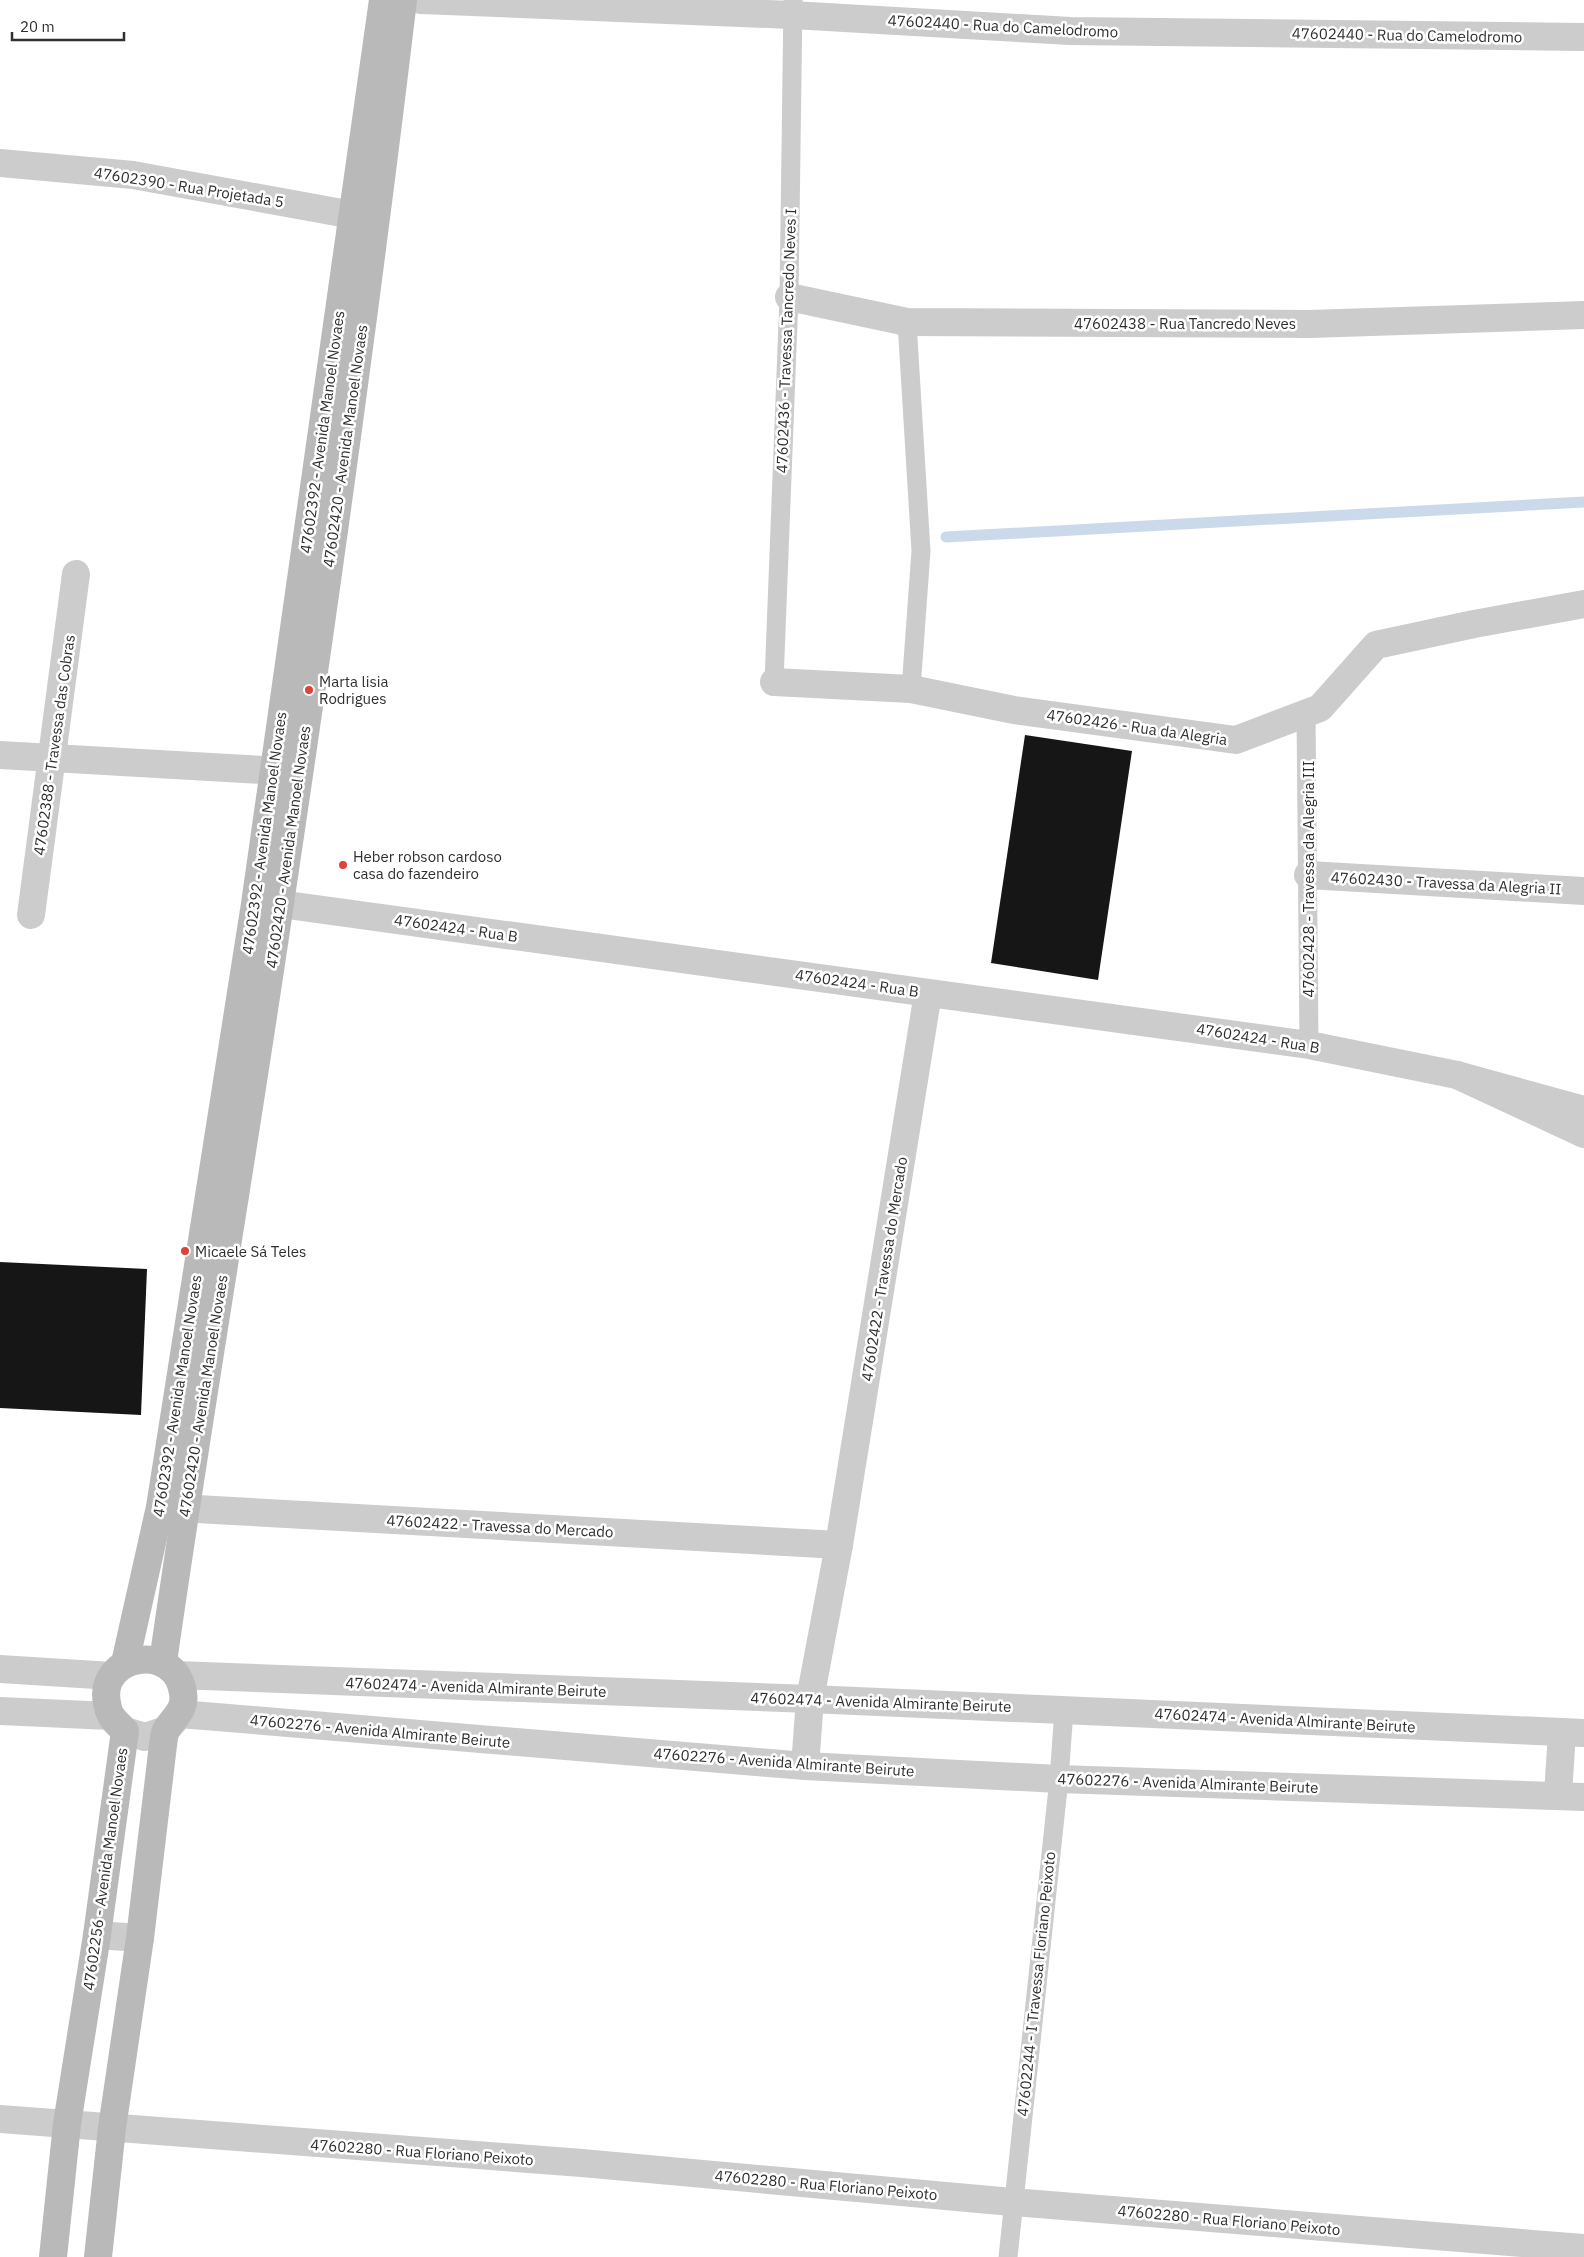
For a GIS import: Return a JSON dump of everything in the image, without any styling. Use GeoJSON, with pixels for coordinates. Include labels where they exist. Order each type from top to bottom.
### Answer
{"type":"FeatureCollection","features":[{"type":"Feature","properties":{"kind":"street"},"geometry":{"type":"LineString","coordinates":[[365,218],[383,0]]}},
{"type":"Feature","properties":{"kind":"street","name":"47602420 - Avenida Manoel Novaes"},"geometry":{"type":"LineString","coordinates":[[170,1669],[172,1508],[208,1377],[286,771],[365,218],[403,0]]}},
{"type":"Feature","properties":{"kind":"street","name":"47602440 - Rua do Camelodromo"},"geometry":{"type":"LineString","coordinates":[[422,0],[793,7],[1070,31],[1584,37]]}},
{"type":"Feature","properties":{"kind":"street","name":"47602390 - Rua Projetada 5"},"geometry":{"type":"LineString","coordinates":[[0,163],[133,175],[365,218]]}},
{"type":"Feature","properties":{"kind":"street","name":"47602438 - Rua Tancredo Neves"},"geometry":{"type":"LineString","coordinates":[[788,297],[907,322],[1309,324],[1584,315]]}},
{"type":"Feature","properties":{"kind":"street","name":"47602388 - Travessa das Cobras"},"geometry":{"type":"LineString","coordinates":[[31,915],[76,574]]}},
{"type":"Feature","properties":{"kind":"street","name":"47602426 - Rua da Alegria"},"geometry":{"type":"LineString","coordinates":[[774,682],[911,689],[1014,710],[1236,740],[1320,708],[1376,645],[1474,624],[1584,604]]}},
{"type":"Feature","properties":{"kind":"street"},"geometry":{"type":"LineString","coordinates":[[0,755],[286,771]]}},
{"type":"Feature","properties":{"kind":"street","name":"47602430 - Travessa da Alegria II"},"geometry":{"type":"LineString","coordinates":[[1308,875],[1584,891]]}},
{"type":"Feature","properties":{"kind":"street","name":"47602424 - Rua B"},"geometry":{"type":"LineString","coordinates":[[268,904],[1309,1044],[1457,1075],[1584,1110]]}},
{"type":"Feature","properties":{"kind":"street","name":"47602422 - Travessa do Mercado"},"geometry":{"type":"LineString","coordinates":[[805,1766],[810,1699],[840,1545],[928,993]]}},
{"type":"Feature","properties":{"kind":"street","name":"47602424 - Rua B"},"geometry":{"type":"LineString","coordinates":[[1457,1075],[1584,1134]]}},
{"type":"Feature","properties":{"kind":"street","name":"47602422 - Travessa do Mercado"},"geometry":{"type":"LineString","coordinates":[[172,1508],[840,1545]]}},
{"type":"Feature","properties":{"kind":"street","name":"47602392 - Avenida Manoel Novaes"},"geometry":{"type":"LineString","coordinates":[[118,1670],[172,1508]]}},
{"type":"Feature","properties":{"kind":"street"},"geometry":{"type":"LineString","coordinates":[[0,1669],[118,1670],[144,1658],[170,1669],[184,1694],[173,1722],[140,1938],[112,2128],[98,2257]]}},
{"type":"Feature","properties":{"kind":"street","name":"47602474 - Avenida Almirante Beirute"},"geometry":{"type":"LineString","coordinates":[[170,1669],[1573,1733]]}},
{"type":"Feature","properties":{"kind":"street","name":"47602256 - Avenida Manoel Novaes"},"geometry":{"type":"LineString","coordinates":[[53,2257],[67,2124],[97,1935],[118,1724],[106,1694],[118,1670]]}},
{"type":"Feature","properties":{"kind":"street","name":"47602276 - Avenida Almirante Beirute"},"geometry":{"type":"LineString","coordinates":[[0,1711],[118,1724],[145,1737],[173,1722],[805,1766],[1059,1779],[1571,1796]]}},
{"type":"Feature","properties":{"kind":"street"},"geometry":{"type":"LineString","coordinates":[[1571,1796],[1573,1733]]}},
{"type":"Feature","properties":{"kind":"street"},"geometry":{"type":"LineString","coordinates":[[97,1935],[140,1938]]}},
{"type":"Feature","properties":{"kind":"street","name":"47602280 - Rua Floriano Peixoto"},"geometry":{"type":"LineString","coordinates":[[0,2119],[582,2163],[1012,2202],[1584,2248]]}},
{"type":"Feature","properties":{"kind":"lane","name":"47602436 - Travessa Tancredo Neves I"},"geometry":{"type":"LineString","coordinates":[[774,682],[788,297],[793,7]]}},
{"type":"Feature","properties":{"kind":"lane"},"geometry":{"type":"LineString","coordinates":[[907,322],[921,551],[911,689]]}},
{"type":"Feature","properties":{"kind":"lane","name":"47602428 - Travessa da Alegria III"},"geometry":{"type":"LineString","coordinates":[[1306,713],[1309,1044]]}},
{"type":"Feature","properties":{"kind":"lane","name":"47602244 - I Travessa Floriano Peixoto"},"geometry":{"type":"LineString","coordinates":[[1008,2257],[1012,2202],[1059,1779],[1064,1710]]}},
{"type":"Feature","properties":{"kind":"building"},"geometry":{"type":"Polygon","coordinates":[[[1025,735],[1132,751],[1098,980],[991,963],[1025,735]]]}},
{"type":"Feature","properties":{"kind":"building"},"geometry":{"type":"Polygon","coordinates":[[[0,1262],[147,1269],[141,1415],[0,1408],[0,1262]]]}},
{"type":"Feature","properties":{"kind":"waterway"},"geometry":{"type":"LineString","coordinates":[[946,537],[1584,502]]}},
{"type":"Feature","properties":{"kind":"place","name":"Marta lisia Rodrigues"},"geometry":{"type":"Point","coordinates":[309,690]}},
{"type":"Feature","properties":{"kind":"place","name":"Heber robson cardoso casa do fazendeiro"},"geometry":{"type":"Point","coordinates":[343,865]}},
{"type":"Feature","properties":{"kind":"place","name":"Micaele Sá Teles"},"geometry":{"type":"Point","coordinates":[185,1251]}}]}
